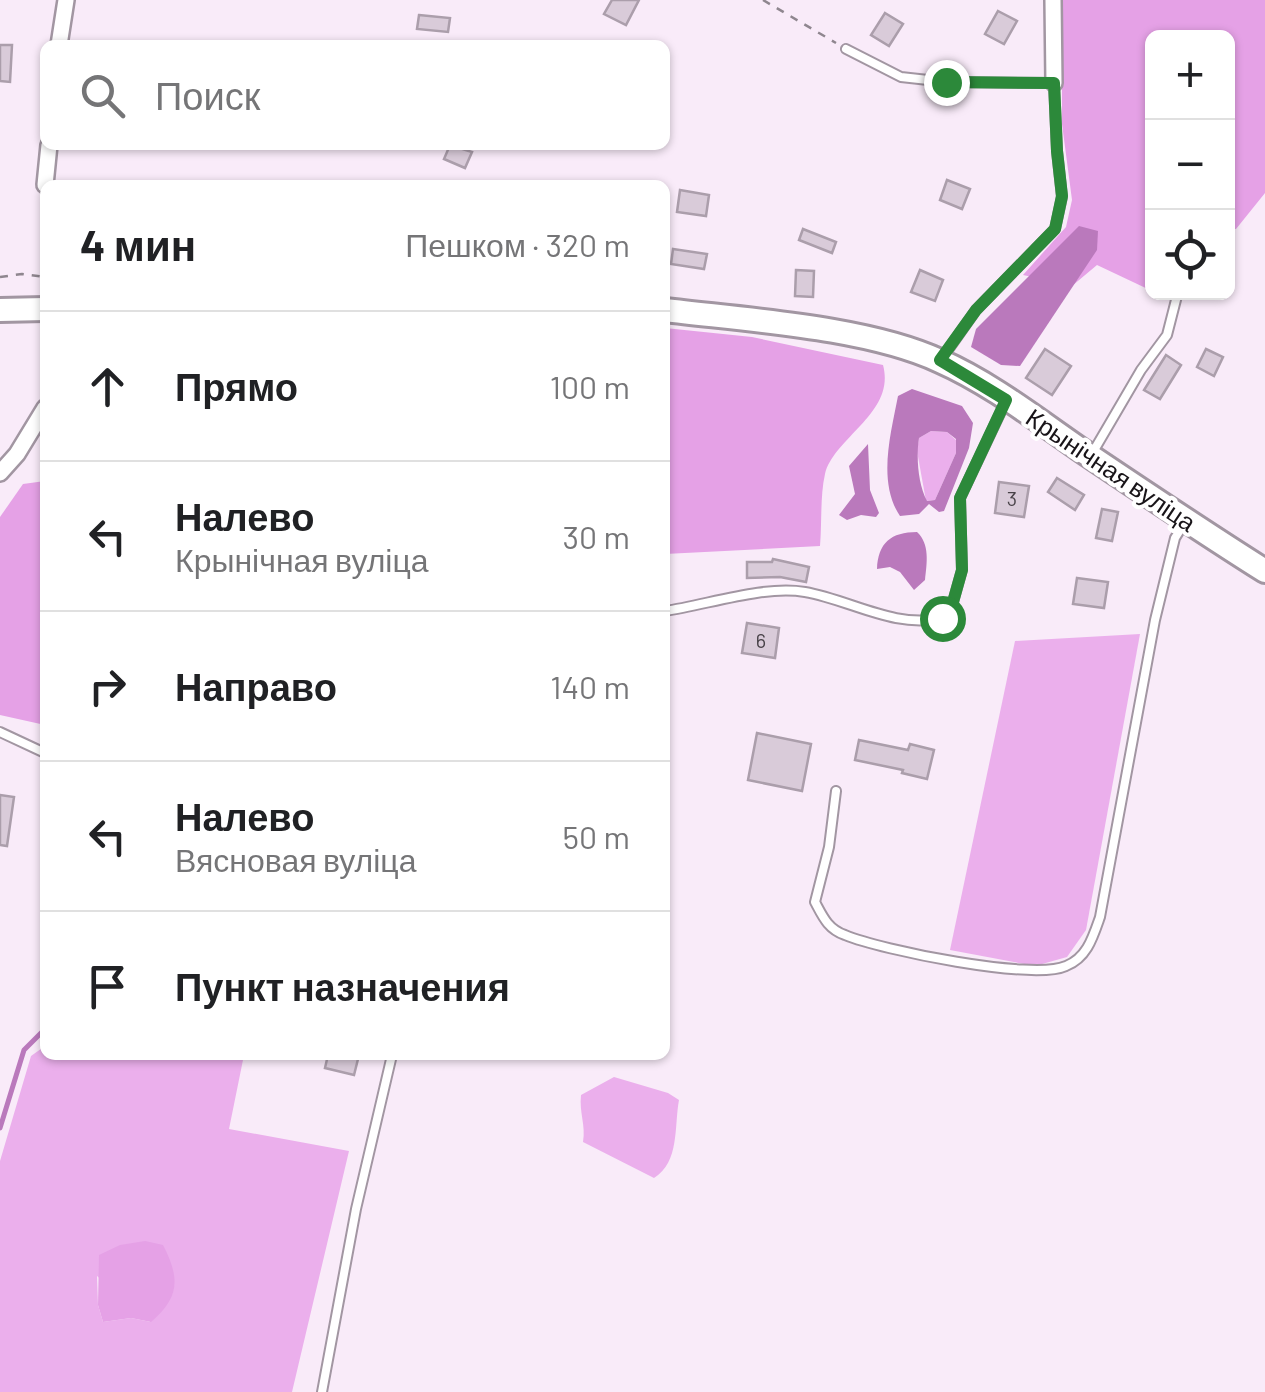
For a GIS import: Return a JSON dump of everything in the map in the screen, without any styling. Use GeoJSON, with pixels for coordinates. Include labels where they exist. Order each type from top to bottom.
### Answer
{"type":"FeatureCollection","features":[{"type":"Feature","properties":{"kind":"street"},"geometry":{"type":"LineString","coordinates":[[61,40],[66,0]]}},
{"type":"Feature","properties":{"kind":"street"},"geometry":{"type":"LineString","coordinates":[[1053,0],[1054,83]]}},
{"type":"Feature","properties":{"kind":"street"},"geometry":{"type":"LineString","coordinates":[[46,180],[49,150]]}},
{"type":"Feature","properties":{"kind":"street"},"geometry":{"type":"LineString","coordinates":[[0,310],[40,309]]}},
{"type":"Feature","properties":{"kind":"street","name":"Крынічная вуліца"},"geometry":{"type":"LineString","coordinates":[[670,311],[857,337],[940,360],[1265,571]]}},
{"type":"Feature","properties":{"kind":"street"},"geometry":{"type":"LineString","coordinates":[[0,474],[40,416]]}},
{"type":"Feature","properties":{"kind":"lane"},"geometry":{"type":"LineString","coordinates":[[846,49],[901,77],[946,82],[1054,83],[1062,196],[1055,229],[976,310],[940,360]]}},
{"type":"Feature","properties":{"kind":"lane"},"geometry":{"type":"LineString","coordinates":[[1091,456],[1141,370],[1168,334],[1176,300]]}},
{"type":"Feature","properties":{"kind":"lane"},"geometry":{"type":"LineString","coordinates":[[670,611],[743,594],[803,592],[906,620],[928,622],[942,618],[953,602],[962,570],[960,498],[1006,400]]}},
{"type":"Feature","properties":{"kind":"lane"},"geometry":{"type":"LineString","coordinates":[[836,790],[829,846],[815,902],[826,923],[844,935],[902,950],[1037,972],[1069,966],[1084,954],[1100,917],[1155,620],[1174,538],[1185,522]]}},
{"type":"Feature","properties":{"kind":"lane"},"geometry":{"type":"LineString","coordinates":[[0,732],[40,751]]}},
{"type":"Feature","properties":{"kind":"lane"},"geometry":{"type":"LineString","coordinates":[[322,1392],[356,1209],[391,1060]]}},
{"type":"Feature","properties":{"kind":"path"},"geometry":{"type":"LineString","coordinates":[[763,0],[846,49]]}},
{"type":"Feature","properties":{"kind":"path"},"geometry":{"type":"LineString","coordinates":[[0,277],[40,276]]}},
{"type":"Feature","properties":{"kind":"shaded area"},"geometry":{"type":"Polygon","coordinates":[[[1062,0],[1265,0],[1265,193],[1236,229],[1235,30],[1145,30],[1145,288],[1097,265],[1060,296],[1037,278],[1023,275],[1066,227],[1072,200],[1062,124],[1062,0]]]}},
{"type":"Feature","properties":{"kind":"shaded area"},"geometry":{"type":"Polygon","coordinates":[[[1079,226],[1098,231],[1097,250],[1020,366],[1001,365],[971,347],[976,329],[1079,226]]]}},
{"type":"Feature","properties":{"kind":"shaded area"},"geometry":{"type":"Polygon","coordinates":[[[670,329],[752,337],[883,365],[885,382],[881,397],[840,448],[825,474],[820,546],[670,554],[670,329]]]}},
{"type":"Feature","properties":{"kind":"shaded area"},"geometry":{"type":"Polygon","coordinates":[[[912,389],[962,406],[973,423],[969,448],[944,511],[939,512],[929,504],[919,514],[900,516],[893,503],[887,473],[898,396],[912,389]],[[931,431],[919,438],[918,470],[927,501],[935,500],[956,453],[956,439],[947,432],[931,431]]]}},
{"type":"Feature","properties":{"kind":"shaded area"},"geometry":{"type":"Polygon","coordinates":[[[931,431],[947,432],[956,440],[956,453],[935,500],[926,501],[917,451],[919,438],[931,431]]]}},
{"type":"Feature","properties":{"kind":"shaded area"},"geometry":{"type":"Polygon","coordinates":[[[868,444],[870,490],[879,513],[876,517],[861,515],[847,520],[839,515],[855,494],[849,466],[868,444]]]}},
{"type":"Feature","properties":{"kind":"shaded area"},"geometry":{"type":"Polygon","coordinates":[[[40,482],[40,724],[0,715],[0,517],[23,484],[40,482]]]}},
{"type":"Feature","properties":{"kind":"shaded area"},"geometry":{"type":"Polygon","coordinates":[[[917,532],[924,542],[927,561],[925,580],[914,590],[900,572],[890,567],[877,569],[880,552],[888,541],[900,534],[917,532]]]}},
{"type":"Feature","properties":{"kind":"shaded area"},"geometry":{"type":"Polygon","coordinates":[[[1140,634],[1086,930],[1067,957],[1035,966],[950,950],[1015,641],[1140,634]]]}},
{"type":"Feature","properties":{"kind":"shaded area"},"geometry":{"type":"Polygon","coordinates":[[[40,1050],[40,1060],[243,1060],[229,1129],[349,1151],[292,1392],[0,1392],[0,1161],[31,1056],[40,1050]],[[97,1276],[103,1322],[131,1318],[151,1322],[97,1276]]]}},
{"type":"Feature","properties":{"kind":"shaded area"},"geometry":{"type":"Polygon","coordinates":[[[614,1077],[679,1100],[672,1153],[654,1178],[583,1142],[581,1095],[614,1077]]]}},
{"type":"Feature","properties":{"kind":"shaded area"},"geometry":{"type":"Polygon","coordinates":[[[145,1241],[163,1245],[172,1267],[174,1286],[168,1304],[151,1322],[131,1318],[103,1322],[98,1305],[99,1255],[120,1245],[145,1241]]]}},
{"type":"Feature","properties":{"kind":"building"},"geometry":{"type":"Polygon","coordinates":[[[612,0],[639,0],[626,25],[604,14],[612,0]]]}},
{"type":"Feature","properties":{"kind":"building"},"geometry":{"type":"Polygon","coordinates":[[[998,11],[1017,21],[1004,44],[985,34],[998,11]]]}},
{"type":"Feature","properties":{"kind":"building"},"geometry":{"type":"Polygon","coordinates":[[[885,13],[903,24],[889,46],[871,35],[885,13]]]}},
{"type":"Feature","properties":{"kind":"building"},"geometry":{"type":"Polygon","coordinates":[[[419,15],[450,18],[448,32],[417,29],[419,15]]]}},
{"type":"Feature","properties":{"kind":"building"},"geometry":{"type":"Polygon","coordinates":[[[0,45],[12,45],[10,82],[0,81],[0,45]]]}},
{"type":"Feature","properties":{"kind":"building"},"geometry":{"type":"Polygon","coordinates":[[[448,150],[472,152],[465,168],[444,159],[448,150]]]}},
{"type":"Feature","properties":{"kind":"building"},"geometry":{"type":"Polygon","coordinates":[[[947,180],[970,189],[962,209],[940,200],[947,180]]]}},
{"type":"Feature","properties":{"kind":"building"},"geometry":{"type":"Polygon","coordinates":[[[680,190],[709,195],[706,216],[677,212],[680,190]]]}},
{"type":"Feature","properties":{"kind":"building"},"geometry":{"type":"Polygon","coordinates":[[[803,229],[836,242],[832,253],[799,240],[803,229]]]}},
{"type":"Feature","properties":{"kind":"building"},"geometry":{"type":"Polygon","coordinates":[[[673,249],[707,254],[704,269],[671,264],[673,249]]]}},
{"type":"Feature","properties":{"kind":"building"},"geometry":{"type":"Polygon","coordinates":[[[796,270],[814,271],[813,297],[795,296],[796,270]]]}},
{"type":"Feature","properties":{"kind":"building"},"geometry":{"type":"Polygon","coordinates":[[[920,270],[943,280],[935,301],[911,292],[920,270]]]}},
{"type":"Feature","properties":{"kind":"building"},"geometry":{"type":"Polygon","coordinates":[[[1045,349],[1071,366],[1052,395],[1026,378],[1045,349]]]}},
{"type":"Feature","properties":{"kind":"building"},"geometry":{"type":"Polygon","coordinates":[[[1206,349],[1223,357],[1214,376],[1197,367],[1206,349]]]}},
{"type":"Feature","properties":{"kind":"building"},"geometry":{"type":"Polygon","coordinates":[[[1166,355],[1181,365],[1160,399],[1144,390],[1166,355]]]}},
{"type":"Feature","properties":{"kind":"building"},"geometry":{"type":"Polygon","coordinates":[[[1057,478],[1084,495],[1075,510],[1048,492],[1057,478]]]}},
{"type":"Feature","properties":{"kind":"building"},"geometry":{"type":"Polygon","coordinates":[[[999,482],[1029,486],[1024,517],[995,513],[999,482]]]}},
{"type":"Feature","properties":{"kind":"building"},"geometry":{"type":"Polygon","coordinates":[[[1102,509],[1118,512],[1112,541],[1096,538],[1102,509]]]}},
{"type":"Feature","properties":{"kind":"building"},"geometry":{"type":"Polygon","coordinates":[[[773,559],[809,567],[806,582],[780,577],[747,578],[747,562],[773,559]]]}},
{"type":"Feature","properties":{"kind":"building"},"geometry":{"type":"Polygon","coordinates":[[[1077,578],[1108,582],[1104,608],[1073,604],[1077,578]]]}},
{"type":"Feature","properties":{"kind":"building"},"geometry":{"type":"Polygon","coordinates":[[[747,623],[779,628],[775,658],[742,653],[747,623]]]}},
{"type":"Feature","properties":{"kind":"building"},"geometry":{"type":"Polygon","coordinates":[[[757,733],[811,744],[802,791],[748,780],[757,733]]]}},
{"type":"Feature","properties":{"kind":"building"},"geometry":{"type":"Polygon","coordinates":[[[859,740],[908,750],[910,744],[934,750],[927,779],[855,760],[859,740]]]}},
{"type":"Feature","properties":{"kind":"building"},"geometry":{"type":"Polygon","coordinates":[[[0,795],[14,797],[7,846],[0,845],[0,795]]]}},
{"type":"Feature","properties":{"kind":"building"},"geometry":{"type":"Polygon","coordinates":[[[327,1060],[358,1060],[354,1075],[325,1068],[327,1060]]]}},
{"type":"Feature","properties":{"kind":"waterway"},"geometry":{"type":"LineString","coordinates":[[0,1128],[24,1050],[40,1034]]}},
{"type":"Feature","properties":{"kind":"route"},"geometry":{"type":"LineString","coordinates":[[942,618],[953,602],[962,570],[960,498],[1006,400],[940,360],[976,310],[1055,229],[1062,196],[1054,83],[946,82]]}}]}
